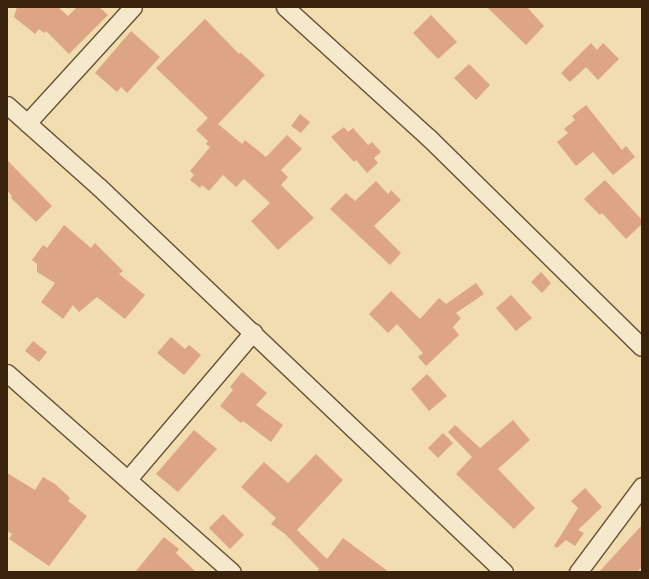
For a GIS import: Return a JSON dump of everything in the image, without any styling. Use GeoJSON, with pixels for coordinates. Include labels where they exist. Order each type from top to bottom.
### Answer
{"type":"FeatureCollection","features":[{"type":"Feature","properties":{"kind":"street"},"geometry":{"type":"LineString","coordinates":[[27,123],[133,7]]}},
{"type":"Feature","properties":{"kind":"street"},"geometry":{"type":"LineString","coordinates":[[285,7],[429,138],[642,347]]}},
{"type":"Feature","properties":{"kind":"street"},"geometry":{"type":"LineString","coordinates":[[7,106],[99,187],[504,572]]}},
{"type":"Feature","properties":{"kind":"street"},"geometry":{"type":"LineString","coordinates":[[128,479],[253,332]]}},
{"type":"Feature","properties":{"kind":"street"},"geometry":{"type":"LineString","coordinates":[[7,373],[232,572]]}},
{"type":"Feature","properties":{"kind":"street"},"geometry":{"type":"LineString","coordinates":[[578,572],[642,486]]}},
{"type":"Feature","properties":{"kind":"building"},"geometry":{"type":"Polygon","coordinates":[[[17,7],[58,7],[68,16],[77,7],[99,7],[108,15],[69,54],[46,31],[44,33],[39,29],[35,34],[14,17],[17,7]]]}},
{"type":"Feature","properties":{"kind":"building"},"geometry":{"type":"Polygon","coordinates":[[[487,7],[527,7],[544,26],[526,45],[487,7]]]}},
{"type":"Feature","properties":{"kind":"building"},"geometry":{"type":"Polygon","coordinates":[[[431,15],[457,42],[438,59],[413,33],[431,15]]]}},
{"type":"Feature","properties":{"kind":"building"},"geometry":{"type":"Polygon","coordinates":[[[205,19],[239,54],[240,52],[265,75],[218,124],[242,144],[245,140],[266,157],[287,135],[302,149],[281,170],[288,177],[281,185],[314,218],[278,250],[251,221],[270,203],[244,179],[236,187],[223,175],[209,191],[202,185],[200,188],[190,180],[194,175],[190,171],[210,147],[206,144],[208,141],[196,130],[208,118],[156,68],[205,19]]]}},
{"type":"Feature","properties":{"kind":"building"},"geometry":{"type":"Polygon","coordinates":[[[131,31],[160,57],[127,93],[121,87],[117,92],[95,73],[131,31]]]}},
{"type":"Feature","properties":{"kind":"building"},"geometry":{"type":"Polygon","coordinates":[[[591,43],[597,50],[603,43],[619,59],[598,80],[586,67],[570,82],[561,73],[591,43]]]}},
{"type":"Feature","properties":{"kind":"building"},"geometry":{"type":"Polygon","coordinates":[[[469,64],[490,85],[476,100],[454,78],[469,64]]]}},
{"type":"Feature","properties":{"kind":"building"},"geometry":{"type":"Polygon","coordinates":[[[586,105],[622,150],[626,146],[635,157],[613,175],[593,152],[576,166],[557,142],[568,133],[564,129],[575,120],[572,116],[586,105]]]}},
{"type":"Feature","properties":{"kind":"building"},"geometry":{"type":"Polygon","coordinates":[[[300,114],[310,122],[301,133],[291,126],[300,114]]]}},
{"type":"Feature","properties":{"kind":"building"},"geometry":{"type":"Polygon","coordinates":[[[344,127],[348,132],[353,128],[368,145],[372,142],[381,152],[374,158],[378,163],[367,173],[356,160],[354,162],[331,137],[344,127]]]}},
{"type":"Feature","properties":{"kind":"building"},"geometry":{"type":"Polygon","coordinates":[[[7,160],[52,206],[36,222],[11,198],[12,196],[7,190],[7,160]]]}},
{"type":"Feature","properties":{"kind":"building"},"geometry":{"type":"Polygon","coordinates":[[[605,180],[642,220],[642,224],[626,239],[602,213],[600,215],[584,199],[605,180]]]}},
{"type":"Feature","properties":{"kind":"building"},"geometry":{"type":"Polygon","coordinates":[[[376,181],[388,194],[391,190],[401,200],[374,226],[401,253],[390,265],[330,209],[346,193],[355,201],[376,181]]]}},
{"type":"Feature","properties":{"kind":"building"},"geometry":{"type":"Polygon","coordinates":[[[64,225],[91,248],[95,243],[123,271],[119,274],[145,295],[125,319],[97,297],[79,312],[73,305],[63,319],[41,302],[55,283],[37,272],[37,264],[32,260],[43,245],[47,248],[64,225]]]}},
{"type":"Feature","properties":{"kind":"building"},"geometry":{"type":"Polygon","coordinates":[[[541,272],[551,283],[542,293],[531,282],[541,272]]]}},
{"type":"Feature","properties":{"kind":"building"},"geometry":{"type":"Polygon","coordinates":[[[476,283],[484,294],[456,313],[461,318],[453,327],[459,335],[426,366],[418,357],[423,353],[397,324],[388,333],[369,314],[391,291],[420,319],[439,298],[446,304],[476,283]]]}},
{"type":"Feature","properties":{"kind":"building"},"geometry":{"type":"Polygon","coordinates":[[[511,295],[532,318],[516,331],[496,308],[511,295]]]}},
{"type":"Feature","properties":{"kind":"building"},"geometry":{"type":"Polygon","coordinates":[[[171,337],[185,349],[189,345],[201,355],[184,375],[157,353],[171,337]]]}},
{"type":"Feature","properties":{"kind":"building"},"geometry":{"type":"Polygon","coordinates":[[[33,341],[47,352],[39,362],[25,351],[33,341]]]}},
{"type":"Feature","properties":{"kind":"building"},"geometry":{"type":"Polygon","coordinates":[[[242,372],[267,393],[256,405],[283,425],[271,442],[243,421],[241,423],[220,406],[233,390],[230,387],[242,372]]]}},
{"type":"Feature","properties":{"kind":"building"},"geometry":{"type":"Polygon","coordinates":[[[427,374],[447,396],[429,411],[411,389],[427,374]]]}},
{"type":"Feature","properties":{"kind":"building"},"geometry":{"type":"Polygon","coordinates":[[[513,420],[530,440],[498,469],[535,508],[514,529],[456,474],[472,457],[448,432],[455,425],[480,448],[513,420]]]}},
{"type":"Feature","properties":{"kind":"building"},"geometry":{"type":"Polygon","coordinates":[[[194,430],[217,449],[178,492],[156,474],[194,430]]]}},
{"type":"Feature","properties":{"kind":"building"},"geometry":{"type":"Polygon","coordinates":[[[443,433],[453,443],[438,458],[428,448],[443,433]]]}},
{"type":"Feature","properties":{"kind":"building"},"geometry":{"type":"Polygon","coordinates":[[[316,454],[343,480],[297,530],[327,559],[343,538],[389,572],[317,572],[319,569],[285,534],[271,524],[276,518],[241,487],[264,462],[288,483],[316,454]]]}},
{"type":"Feature","properties":{"kind":"building"},"geometry":{"type":"Polygon","coordinates":[[[7,473],[35,490],[43,477],[55,484],[70,498],[68,501],[87,516],[49,566],[9,539],[12,534],[7,531],[7,473]]]}},
{"type":"Feature","properties":{"kind":"building"},"geometry":{"type":"Polygon","coordinates":[[[585,488],[602,507],[578,530],[584,533],[575,546],[566,540],[557,548],[554,546],[578,508],[571,501],[585,488]]]}},
{"type":"Feature","properties":{"kind":"building"},"geometry":{"type":"Polygon","coordinates":[[[223,514],[244,535],[230,549],[209,528],[223,514]]]}},
{"type":"Feature","properties":{"kind":"building"},"geometry":{"type":"Polygon","coordinates":[[[642,525],[642,567],[637,572],[599,572],[642,525]]]}},
{"type":"Feature","properties":{"kind":"building"},"geometry":{"type":"Polygon","coordinates":[[[164,537],[179,549],[176,553],[196,572],[135,572],[164,537]]]}}]}
